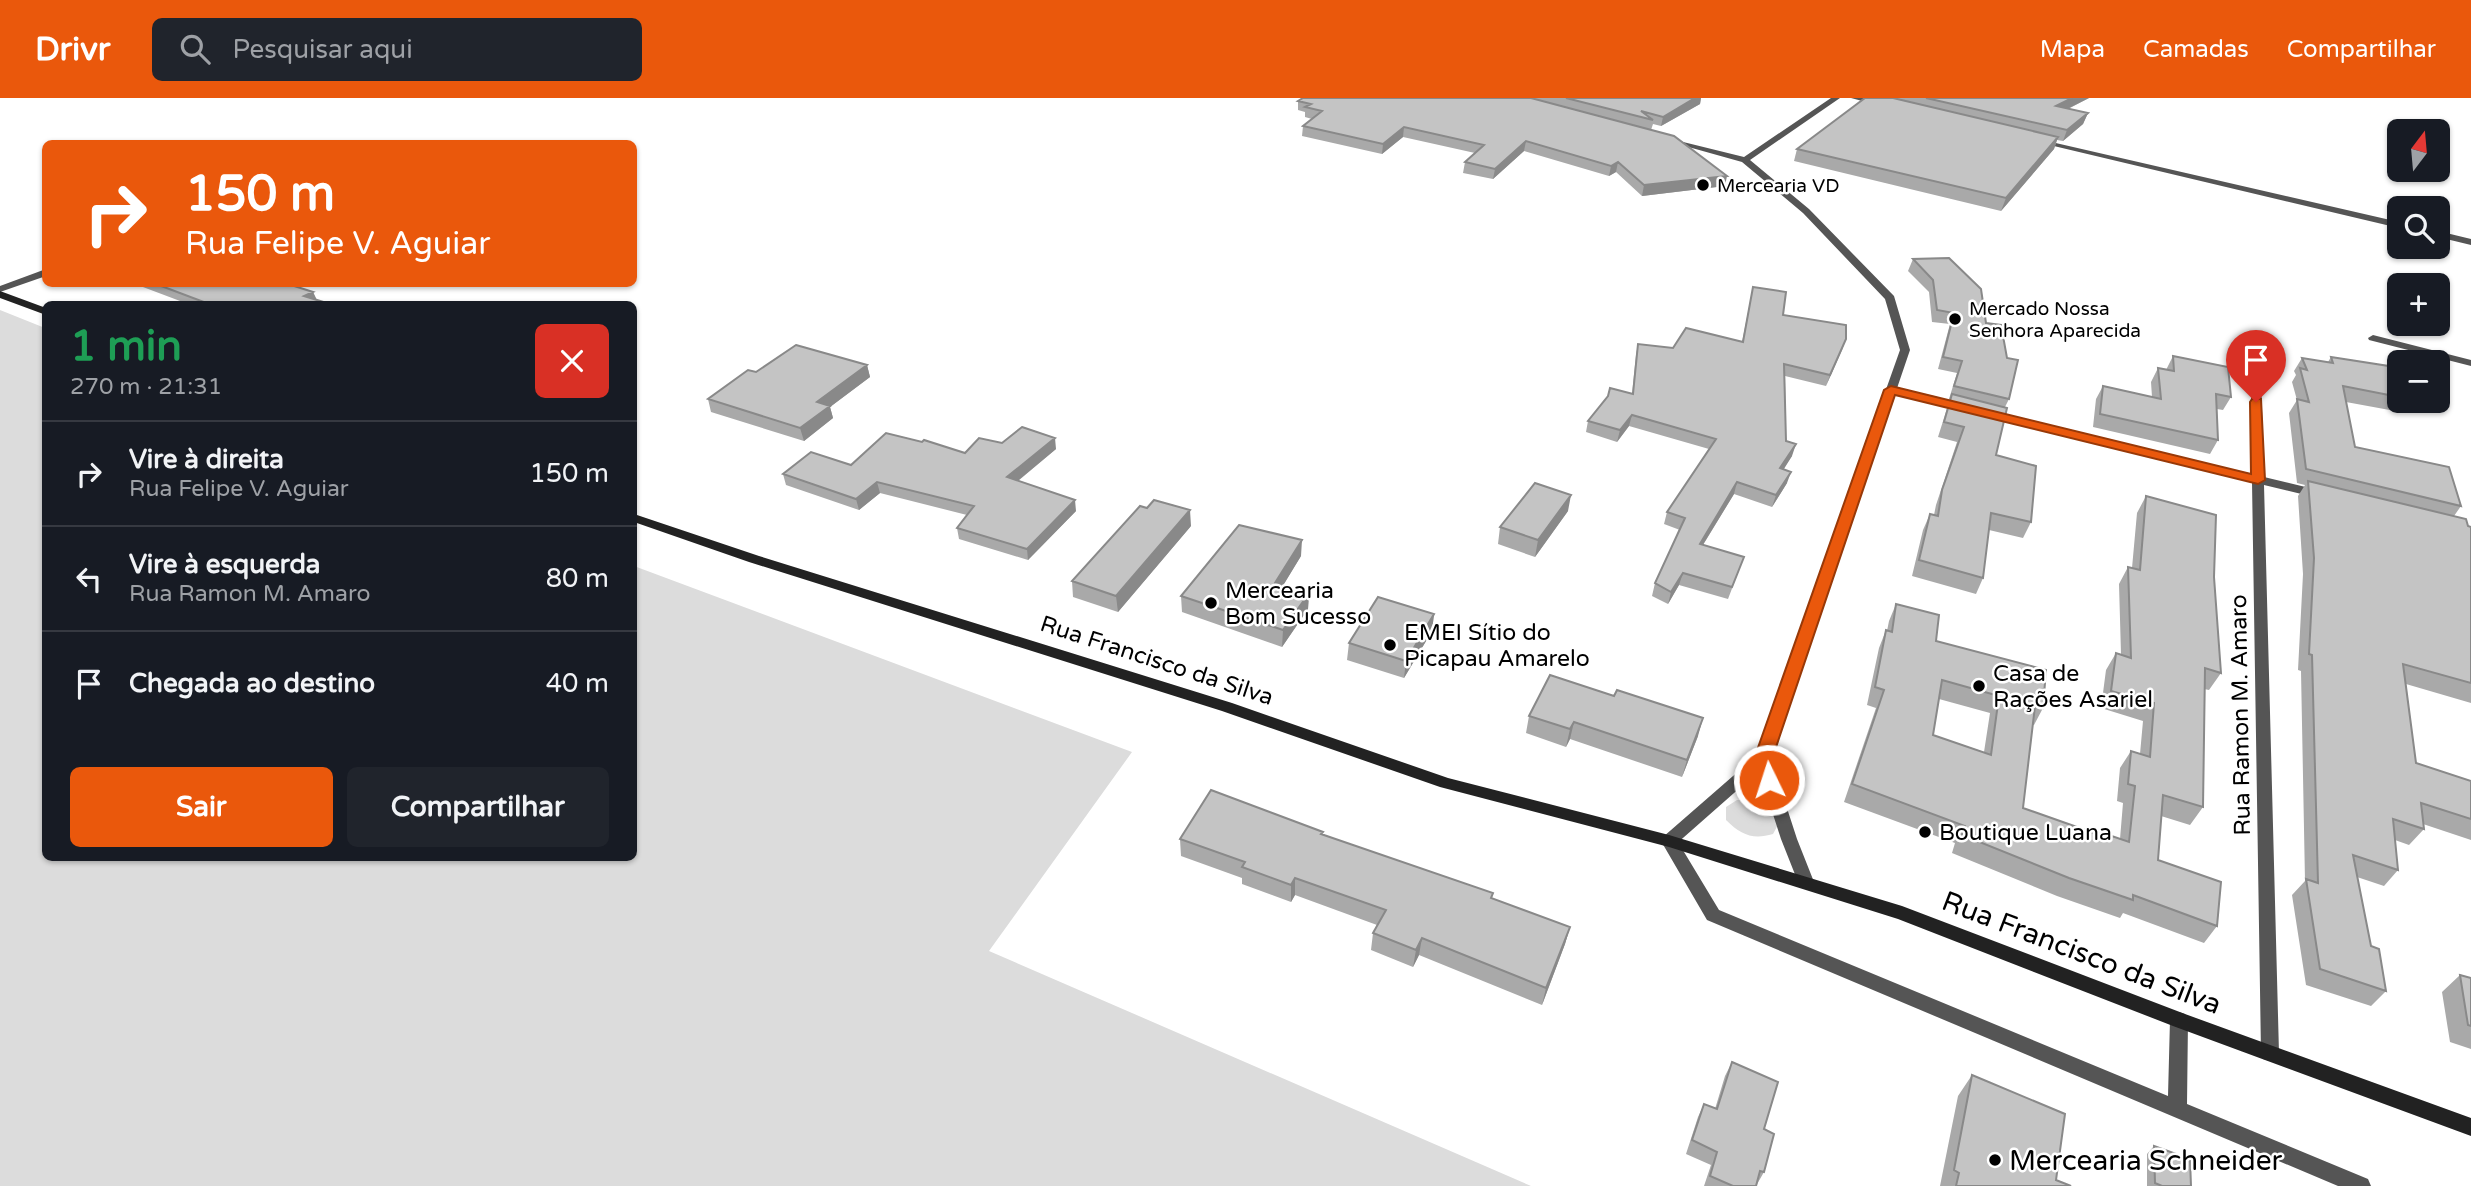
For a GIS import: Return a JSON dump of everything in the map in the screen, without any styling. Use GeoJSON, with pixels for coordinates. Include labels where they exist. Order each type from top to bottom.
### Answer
{"type":"FeatureCollection","features":[{"type":"Feature","properties":{"kind":"main road"},"geometry":{"type":"LineString","coordinates":[[0,291],[42,310]]}},
{"type":"Feature","properties":{"kind":"main road","name":"Rua Francisco da Silva"},"geometry":{"type":"LineString","coordinates":[[637,519],[767,563],[1227,707],[1446,783],[1668,841],[1806,881],[1902,913],[2179,1020],[2471,1127]]}},
{"type":"Feature","properties":{"kind":"street"},"geometry":{"type":"LineString","coordinates":[[1745,160],[1836,98]]}},
{"type":"Feature","properties":{"kind":"street"},"geometry":{"type":"LineString","coordinates":[[1855,98],[1896,107]]}},
{"type":"Feature","properties":{"kind":"street"},"geometry":{"type":"LineString","coordinates":[[1664,139],[1745,160],[1806,211],[1889,298],[1905,350],[1763,759],[1668,841],[1713,915],[2361,1186]]}},
{"type":"Feature","properties":{"kind":"street"},"geometry":{"type":"LineString","coordinates":[[2032,139],[2387,222]]}},
{"type":"Feature","properties":{"kind":"street"},"geometry":{"type":"LineString","coordinates":[[2450,237],[2471,242]]}},
{"type":"Feature","properties":{"kind":"street"},"geometry":{"type":"LineString","coordinates":[[0,291],[42,274]]}},
{"type":"Feature","properties":{"kind":"street"},"geometry":{"type":"LineString","coordinates":[[2373,338],[2471,363]]}},
{"type":"Feature","properties":{"kind":"street","name":"Rua Ramon M. Amaro"},"geometry":{"type":"LineString","coordinates":[[2256,376],[2270,1053]]}},
{"type":"Feature","properties":{"kind":"street"},"geometry":{"type":"LineString","coordinates":[[1891,390],[2324,496]]}},
{"type":"Feature","properties":{"kind":"street"},"geometry":{"type":"LineString","coordinates":[[1763,759],[1806,881]]}},
{"type":"Feature","properties":{"kind":"street"},"geometry":{"type":"LineString","coordinates":[[2177,1109],[2179,1020]]}},
{"type":"Feature","properties":{"kind":"shaded area"},"geometry":{"type":"Polygon","coordinates":[[[0,310],[42,327],[42,861],[637,861],[637,567],[1132,752],[989,951],[1531,1186],[0,1186],[0,310]]]}},
{"type":"Feature","properties":{"kind":"shaded area"},"geometry":{"type":"Polygon","coordinates":[[[1737,800],[1757,802],[1767,807],[1779,823],[1773,834],[1748,835],[1726,820],[1726,807],[1737,800]]]}},
{"type":"Feature","properties":{"kind":"building"},"geometry":{"type":"Polygon","coordinates":[[[1303,98],[1531,98],[1674,136],[1727,176],[1644,185],[1618,162],[1611,166],[1526,141],[1495,169],[1465,162],[1484,145],[1404,127],[1383,144],[1303,126],[1322,111],[1305,107],[1311,104],[1298,101],[1303,98]]]}},
{"type":"Feature","properties":{"kind":"building"},"geometry":{"type":"Polygon","coordinates":[[[1566,98],[1695,98],[1663,117],[1641,111],[1653,120],[1566,98]]]}},
{"type":"Feature","properties":{"kind":"building"},"geometry":{"type":"Polygon","coordinates":[[[1865,98],[1893,98],[2058,137],[2006,198],[1797,149],[1865,98]]]}},
{"type":"Feature","properties":{"kind":"building"},"geometry":{"type":"Polygon","coordinates":[[[1926,98],[2072,98],[2056,106],[2088,113],[2067,130],[1926,98]]]}},
{"type":"Feature","properties":{"kind":"building"},"geometry":{"type":"Polygon","coordinates":[[[1949,258],[1981,289],[1986,323],[2001,325],[2007,358],[2018,360],[2009,399],[1954,386],[1962,361],[1943,357],[1954,313],[1937,310],[1933,280],[1913,259],[1949,258]]]}},
{"type":"Feature","properties":{"kind":"building"},"geometry":{"type":"Polygon","coordinates":[[[164,287],[297,287],[313,292],[304,296],[320,301],[201,301],[164,287]]]}},
{"type":"Feature","properties":{"kind":"building"},"geometry":{"type":"Polygon","coordinates":[[[1753,287],[1786,292],[1783,315],[1846,325],[1846,339],[1830,375],[1784,364],[1786,441],[1796,444],[1780,468],[1791,472],[1776,495],[1737,482],[1700,544],[1744,557],[1732,587],[1683,573],[1671,592],[1655,583],[1685,518],[1667,512],[1716,439],[1632,415],[1620,430],[1588,421],[1608,396],[1610,388],[1633,394],[1638,344],[1673,348],[1686,328],[1743,342],[1753,287]]]}},
{"type":"Feature","properties":{"kind":"building"},"geometry":{"type":"Polygon","coordinates":[[[796,345],[867,365],[817,402],[830,406],[800,428],[708,399],[748,370],[756,372],[796,345]]]}},
{"type":"Feature","properties":{"kind":"building"},"geometry":{"type":"Polygon","coordinates":[[[2173,356],[2228,367],[2231,397],[2216,394],[2218,440],[2100,414],[2103,386],[2161,399],[2158,368],[2174,371],[2173,356]]]}},
{"type":"Feature","properties":{"kind":"building"},"geometry":{"type":"Polygon","coordinates":[[[2331,357],[2387,366],[2387,395],[2343,386],[2355,447],[2449,467],[2461,506],[2306,469],[2297,399],[2309,402],[2300,368],[2307,370],[2302,358],[2333,363],[2331,357]]]}},
{"type":"Feature","properties":{"kind":"building"},"geometry":{"type":"Polygon","coordinates":[[[1952,394],[2007,408],[1996,455],[2036,466],[2031,522],[1991,513],[1983,578],[1919,560],[1930,514],[1938,516],[1942,490],[1964,427],[1944,422],[1952,394]]]}},
{"type":"Feature","properties":{"kind":"building"},"geometry":{"type":"Polygon","coordinates":[[[1022,427],[1055,438],[1007,477],[1075,500],[1027,549],[957,528],[974,506],[877,482],[856,499],[783,474],[811,452],[851,465],[886,433],[922,442],[924,440],[965,453],[979,438],[1002,443],[1022,427]]]}},
{"type":"Feature","properties":{"kind":"building"},"geometry":{"type":"Polygon","coordinates":[[[2308,481],[2466,519],[2471,527],[2471,683],[2403,664],[2416,763],[2471,781],[2471,819],[2421,803],[2424,829],[2393,819],[2398,870],[2353,855],[2371,946],[2379,949],[2386,991],[2320,969],[2306,879],[2318,883],[2312,655],[2309,654],[2314,558],[2308,481]]]}},
{"type":"Feature","properties":{"kind":"building"},"geometry":{"type":"Polygon","coordinates":[[[1535,483],[1571,495],[1538,540],[1500,527],[1535,483]]]}},
{"type":"Feature","properties":{"kind":"building"},"geometry":{"type":"Polygon","coordinates":[[[2146,496],[2216,515],[2214,577],[2221,673],[2205,668],[2203,807],[2163,795],[2158,860],[2221,882],[2217,926],[2133,895],[2133,900],[2069,878],[1962,835],[1965,826],[1852,784],[1884,690],[1875,687],[1886,630],[1892,632],[1896,604],[1939,615],[1936,641],[2046,670],[2043,708],[2035,706],[2023,808],[2094,833],[2094,830],[2129,842],[2135,786],[2128,784],[2131,751],[2150,757],[2154,703],[2111,691],[2116,653],[2131,658],[2128,567],[2140,570],[2146,496]],[[1942,680],[1933,735],[1991,755],[1999,696],[1942,680]]]}},
{"type":"Feature","properties":{"kind":"building"},"geometry":{"type":"Polygon","coordinates":[[[1154,500],[1190,510],[1116,596],[1072,581],[1140,506],[1147,508],[1154,500]]]}},
{"type":"Feature","properties":{"kind":"building"},"geometry":{"type":"Polygon","coordinates":[[[1239,525],[1302,540],[1275,583],[1309,593],[1283,630],[1181,596],[1239,525]]]}},
{"type":"Feature","properties":{"kind":"building"},"geometry":{"type":"Polygon","coordinates":[[[1378,597],[1434,614],[1406,661],[1349,643],[1378,597]]]}},
{"type":"Feature","properties":{"kind":"building"},"geometry":{"type":"Polygon","coordinates":[[[1550,675],[1614,696],[1617,690],[1703,718],[1687,760],[1574,722],[1570,729],[1529,716],[1550,675]]]}},
{"type":"Feature","properties":{"kind":"building"},"geometry":{"type":"Polygon","coordinates":[[[1211,790],[1323,832],[1321,834],[1493,893],[1491,898],[1570,927],[1546,988],[1422,938],[1416,950],[1373,933],[1386,910],[1295,878],[1291,885],[1242,867],[1245,862],[1180,839],[1211,790]]]}},
{"type":"Feature","properties":{"kind":"building"},"geometry":{"type":"Polygon","coordinates":[[[2460,975],[2471,978],[2471,1026],[2468,1025],[2460,975]]]}},
{"type":"Feature","properties":{"kind":"building"},"geometry":{"type":"Polygon","coordinates":[[[1732,1062],[1778,1082],[1764,1129],[1774,1134],[1764,1172],[1760,1171],[1756,1186],[1733,1186],[1710,1176],[1717,1152],[1692,1140],[1704,1104],[1717,1109],[1732,1062]]]}},
{"type":"Feature","properties":{"kind":"building","name":"Mercearia Schneider"},"geometry":{"type":"Polygon","coordinates":[[[1972,1075],[2065,1114],[2056,1180],[2071,1186],[1956,1186],[1959,1173],[1954,1170],[1972,1075]]]}},
{"type":"Feature","properties":{"kind":"building"},"geometry":{"type":"Polygon","coordinates":[[[2154,1146],[2190,1159],[2191,1186],[2162,1186],[2155,1183],[2154,1146]]]}},
{"type":"Feature","properties":{"kind":"place","name":"Mercearia VD"},"geometry":{"type":"Point","coordinates":[1703,185]}},
{"type":"Feature","properties":{"kind":"place","name":"Mercado Nossa Senhora Aparecida"},"geometry":{"type":"Point","coordinates":[1955,319]}},
{"type":"Feature","properties":{"kind":"place","name":"Mercearia Bom Sucesso"},"geometry":{"type":"Point","coordinates":[1211,603]}},
{"type":"Feature","properties":{"kind":"place","name":"EMEI Sítio do Picapau Amarelo"},"geometry":{"type":"Point","coordinates":[1390,645]}},
{"type":"Feature","properties":{"kind":"place","name":"Casa de Rações Asariel"},"geometry":{"type":"Point","coordinates":[1979,686]}},
{"type":"Feature","properties":{"kind":"place","name":"Boutique Luana"},"geometry":{"type":"Point","coordinates":[1925,832]}},
{"type":"Feature","properties":{"kind":"place","name":"Mercearia Schneider"},"geometry":{"type":"Point","coordinates":[1995,1160]}},
{"type":"Feature","properties":{"kind":"route"},"geometry":{"type":"LineString","coordinates":[[1769,780],[1763,759],[1891,390],[2258,480],[2256,402]]}}]}
